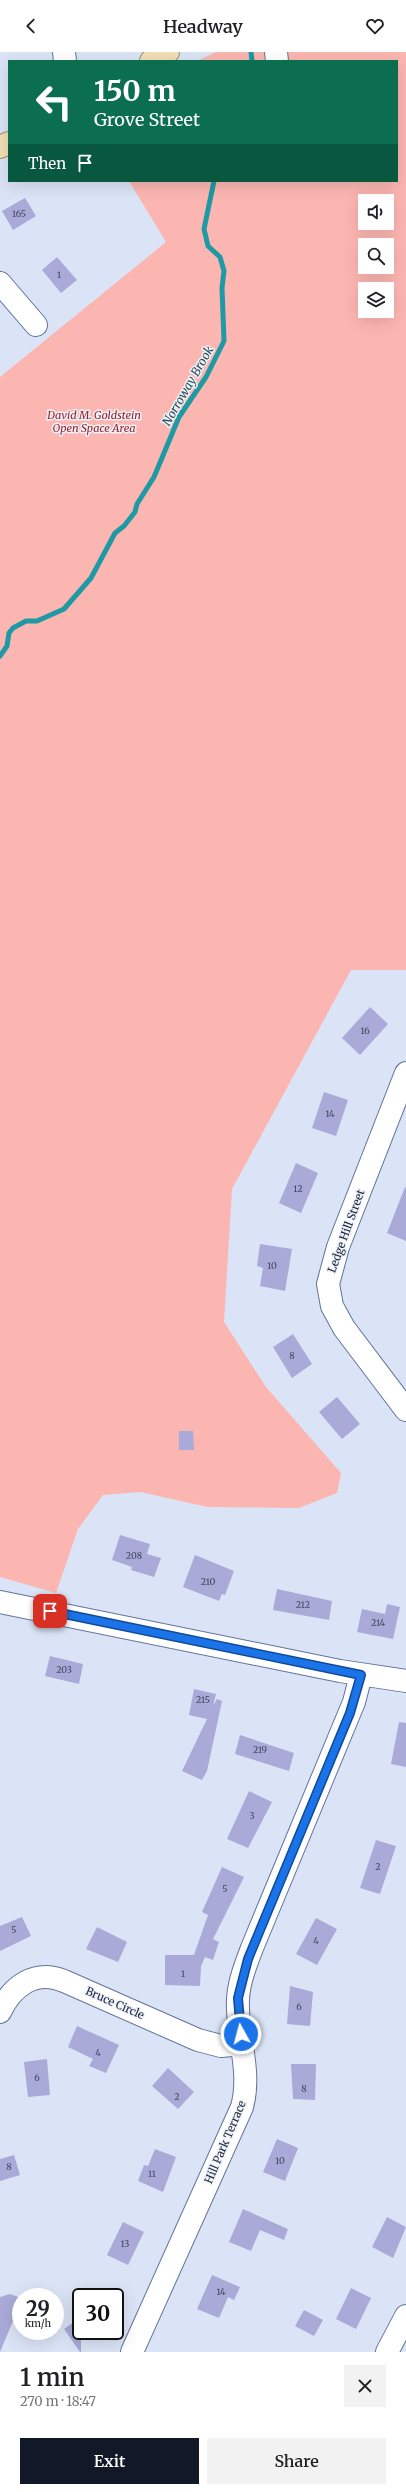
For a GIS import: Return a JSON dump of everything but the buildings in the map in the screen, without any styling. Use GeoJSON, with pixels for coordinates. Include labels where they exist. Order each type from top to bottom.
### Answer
{"type":"FeatureCollection","features":[{"type":"Feature","properties":{"kind":"main road"},"geometry":{"type":"LineString","coordinates":[[153,60],[168,52]]}},
{"type":"Feature","properties":{"kind":"street"},"geometry":{"type":"LineString","coordinates":[[0,284],[36,325]]}},
{"type":"Feature","properties":{"kind":"street","name":"Ledge Hill Street"},"geometry":{"type":"LineString","coordinates":[[405,1080],[338,1247],[328,1284],[332,1306],[344,1328],[406,1410]]}},
{"type":"Feature","properties":{"kind":"street"},"geometry":{"type":"LineString","coordinates":[[0,1602],[361,1675],[406,1681]]}},
{"type":"Feature","properties":{"kind":"street","name":"Hill Park Terrace"},"geometry":{"type":"LineString","coordinates":[[132,2352],[242,2107],[246,2078],[238,1998],[244,1971],[350,1713],[361,1675]]}},
{"type":"Feature","properties":{"kind":"street","name":"Bruce Circle"},"geometry":{"type":"LineString","coordinates":[[0,2012],[17,1987],[33,1978],[49,1976],[64,1981],[198,2040],[221,2046],[242,2044]]}},
{"type":"Feature","properties":{"kind":"street"},"geometry":{"type":"LineString","coordinates":[[388,2352],[406,2316]]}},
{"type":"Feature","properties":{"kind":"green space","name":"David M. Goldstein Open Space Area"},"geometry":{"type":"Polygon","coordinates":[[[216,52],[406,52],[406,970],[351,970],[232,1189],[224,1322],[266,1387],[341,1473],[337,1493],[299,1508],[208,1507],[140,1492],[103,1495],[78,1529],[56,1593],[0,1577],[0,377],[166,242],[130,182],[398,182],[398,60],[199,60],[216,52]]]}},
{"type":"Feature","properties":{"kind":"waterway","name":"Norroway Brook"},"geometry":{"type":"LineString","coordinates":[[251,52],[252,60]]}},
{"type":"Feature","properties":{"kind":"waterway","name":"Norroway Brook"},"geometry":{"type":"LineString","coordinates":[[0,656],[7,646],[9,633],[13,628],[26,621],[37,621],[64,609],[91,578],[115,533],[124,526],[135,512],[137,504],[154,477],[179,417],[206,377],[224,341],[222,288],[224,271],[220,257],[208,246],[204,229],[214,182]]}},
{"type":"Feature","properties":{"kind":"route"},"geometry":{"type":"LineString","coordinates":[[50,1611],[340,1672],[361,1675],[350,1713],[248,1959],[240,1984],[238,1998],[241,2034]]}}]}
